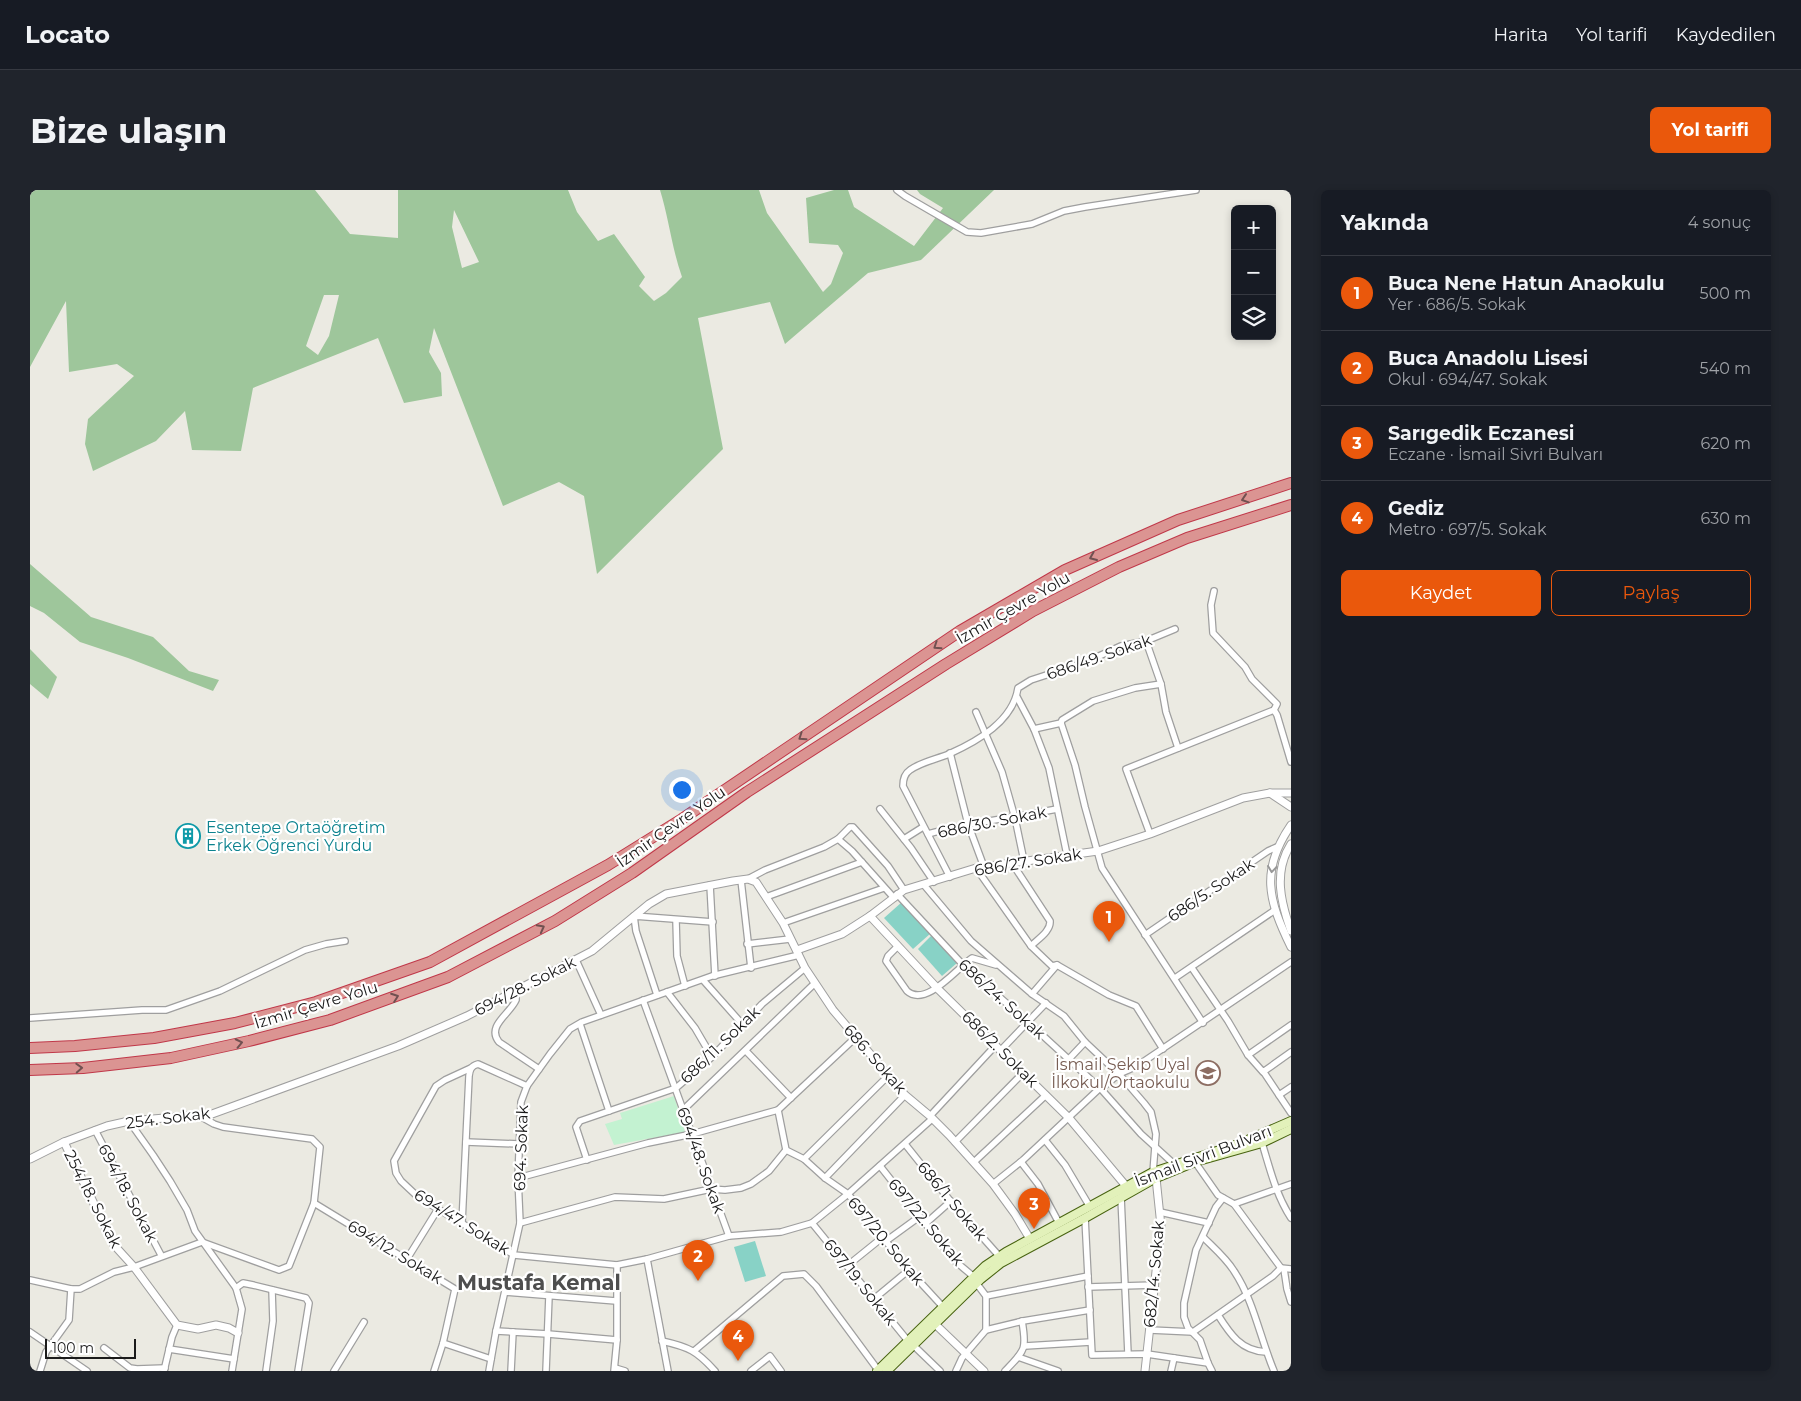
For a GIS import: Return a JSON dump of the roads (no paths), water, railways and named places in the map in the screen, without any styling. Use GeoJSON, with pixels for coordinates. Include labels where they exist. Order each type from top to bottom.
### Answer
{"type":"FeatureCollection","features":[{"type":"Feature","properties":{"kind":"highway","name":"İzmir Çevre Yolu"},"geometry":{"type":"LineString","coordinates":[[30,1048],[75,1046],[154,1038],[235,1023],[316,1002],[430,962],[545,900],[658,834],[960,631],[1058,574],[1178,520],[1291,483]]}},
{"type":"Feature","properties":{"kind":"highway","name":"İzmir Çevre Yolu"},"geometry":{"type":"LineString","coordinates":[[30,1070],[84,1068],[171,1058],[249,1041],[330,1020],[448,977],[555,921],[632,873],[747,792],[946,664],[1033,611],[1118,567],[1187,538],[1291,505]]}},
{"type":"Feature","properties":{"kind":"main road","name":"İsmail Sivri Bulvarı"},"geometry":{"type":"LineString","coordinates":[[886,1370],[943,1306],[1000,1263],[1085,1218],[1174,1164],[1238,1144],[1291,1121]]}},
{"type":"Feature","properties":{"kind":"main road","name":"İsmail Sivri Bulvarı"},"geometry":{"type":"LineString","coordinates":[[886,1370],[911,1343],[935,1324],[975,1281],[986,1266],[1030,1239],[1126,1186],[1195,1162],[1262,1143],[1291,1129]]}},
{"type":"Feature","properties":{"kind":"street"},"geometry":{"type":"LineString","coordinates":[[897,190],[967,232],[981,233],[1032,224],[1064,211],[1196,190]]}},
{"type":"Feature","properties":{"kind":"street"},"geometry":{"type":"LineString","coordinates":[[1150,834],[1126,769],[1274,710],[1277,704],[1252,680],[1246,667],[1213,633],[1211,605],[1214,591]]}},
{"type":"Feature","properties":{"kind":"street","name":"686/49. Sokak"},"geometry":{"type":"LineString","coordinates":[[950,877],[902,786],[903,779],[909,770],[950,753],[985,734],[1006,716],[1017,697],[1018,688],[1031,680],[1086,662],[1121,646],[1146,641],[1175,629]]}},
{"type":"Feature","properties":{"kind":"street"},"geometry":{"type":"LineString","coordinates":[[1146,641],[1161,684],[1166,712],[1178,748]]}},
{"type":"Feature","properties":{"kind":"street"},"geometry":{"type":"LineString","coordinates":[[1034,730],[1061,723],[1062,720],[1093,701],[1135,688],[1161,684]]}},
{"type":"Feature","properties":{"kind":"street"},"geometry":{"type":"LineString","coordinates":[[1017,697],[1034,730],[1049,768],[1067,855]]}},
{"type":"Feature","properties":{"kind":"street"},"geometry":{"type":"LineString","coordinates":[[1274,710],[1291,762]]}},
{"type":"Feature","properties":{"kind":"street"},"geometry":{"type":"LineString","coordinates":[[976,712],[1002,772],[1015,818],[1024,861]]}},
{"type":"Feature","properties":{"kind":"street"},"geometry":{"type":"LineString","coordinates":[[1061,723],[1075,765],[1084,808],[1102,868],[1203,1023]]}},
{"type":"Feature","properties":{"kind":"street"},"geometry":{"type":"LineString","coordinates":[[950,753],[968,824],[984,866]]}},
{"type":"Feature","properties":{"kind":"street"},"geometry":{"type":"LineString","coordinates":[[1270,793],[1291,807]]}},
{"type":"Feature","properties":{"kind":"street","name":"686/27. Sokak"},"geometry":{"type":"LineString","coordinates":[[798,953],[842,934],[870,916],[898,894],[976,868],[1098,851],[1150,834],[1243,798],[1270,793],[1291,793]]}},
{"type":"Feature","properties":{"kind":"street"},"geometry":{"type":"LineString","coordinates":[[880,808],[934,882]]}},
{"type":"Feature","properties":{"kind":"street","name":"686/30. Sokak"},"geometry":{"type":"LineString","coordinates":[[928,834],[968,824],[1015,818],[1057,809]]}},
{"type":"Feature","properties":{"kind":"street"},"geometry":{"type":"LineString","coordinates":[[1291,825],[1278,847],[1271,869],[1274,910],[1291,946]]}},
{"type":"Feature","properties":{"kind":"street"},"geometry":{"type":"LineString","coordinates":[[751,968],[741,880],[824,847],[838,839],[850,827],[853,827],[888,866],[898,894]]}},
{"type":"Feature","properties":{"kind":"street"},"geometry":{"type":"LineString","coordinates":[[904,839],[923,827]]}},
{"type":"Feature","properties":{"kind":"street"},"geometry":{"type":"LineString","coordinates":[[838,839],[862,862],[884,888],[898,894]]}},
{"type":"Feature","properties":{"kind":"street"},"geometry":{"type":"LineString","coordinates":[[1291,844],[1282,865],[1280,885],[1283,907],[1291,932]]}},
{"type":"Feature","properties":{"kind":"street","name":"686/5. Sokak"},"geometry":{"type":"LineString","coordinates":[[1145,935],[1268,851],[1278,847]]}},
{"type":"Feature","properties":{"kind":"street"},"geometry":{"type":"LineString","coordinates":[[766,897],[862,862]]}},
{"type":"Feature","properties":{"kind":"street"},"geometry":{"type":"LineString","coordinates":[[1012,863],[1051,925],[1031,946]]}},
{"type":"Feature","properties":{"kind":"street"},"geometry":{"type":"LineString","coordinates":[[976,868],[1031,946],[1052,966],[1057,965],[1109,995],[1136,1006],[1163,1049]]}},
{"type":"Feature","properties":{"kind":"street","name":"694/28. Sokak"},"geometry":{"type":"LineString","coordinates":[[308,1080],[398,1046],[467,1016],[576,960],[592,951],[649,904],[666,894],[710,884],[741,880]]}},
{"type":"Feature","properties":{"kind":"street","name":"686. Sokak"},"geometry":{"type":"LineString","coordinates":[[741,880],[756,882],[783,923],[814,984],[855,1038],[905,1095],[931,1117],[974,1162],[1015,1214],[1030,1239]]}},
{"type":"Feature","properties":{"kind":"street"},"geometry":{"type":"LineString","coordinates":[[710,884],[715,976]]}},
{"type":"Feature","properties":{"kind":"street"},"geometry":{"type":"LineString","coordinates":[[924,885],[971,941],[1032,994],[1064,1016],[1085,1042],[1118,1074],[1150,1112],[1156,1134],[1154,1175]]}},
{"type":"Feature","properties":{"kind":"street"},"geometry":{"type":"LineString","coordinates":[[783,923],[884,888]]}},
{"type":"Feature","properties":{"kind":"street","name":"686/24. Sokak"},"geometry":{"type":"LineString","coordinates":[[898,894],[962,965],[1101,1089],[1141,1134],[1174,1164]]}},
{"type":"Feature","properties":{"kind":"street"},"geometry":{"type":"LineString","coordinates":[[1175,978],[1274,910]]}},
{"type":"Feature","properties":{"kind":"street"},"geometry":{"type":"LineString","coordinates":[[657,995],[636,931],[634,916],[713,922]]}},
{"type":"Feature","properties":{"kind":"street","name":"686/2. Sokak"},"geometry":{"type":"LineString","coordinates":[[870,916],[937,988],[1069,1118],[1126,1186]]}},
{"type":"Feature","properties":{"kind":"street"},"geometry":{"type":"LineString","coordinates":[[676,920],[677,956],[686,986]]}},
{"type":"Feature","properties":{"kind":"street"},"geometry":{"type":"LineString","coordinates":[[747,944],[790,939]]}},
{"type":"Feature","properties":{"kind":"street"},"geometry":{"type":"LineString","coordinates":[[30,1018],[166,1010],[220,991],[305,950],[345,941]]}},
{"type":"Feature","properties":{"kind":"street"},"geometry":{"type":"LineString","coordinates":[[898,946],[888,956],[886,961],[912,994],[922,996],[937,988],[972,958],[1000,967]]}},
{"type":"Feature","properties":{"kind":"street","name":"694. Sokak"},"geometry":{"type":"LineString","coordinates":[[489,1371],[520,1223],[518,1178],[521,1102],[527,1086],[539,1069],[570,1029],[580,1024],[657,995],[715,976],[751,968],[798,953]]}},
{"type":"Feature","properties":{"kind":"street"},"geometry":{"type":"LineString","coordinates":[[576,960],[601,1016]]}},
{"type":"Feature","properties":{"kind":"street"},"geometry":{"type":"LineString","coordinates":[[993,1184],[1021,1162],[1118,1074],[1137,1066],[1291,962]]}},
{"type":"Feature","properties":{"kind":"street"},"geometry":{"type":"LineString","coordinates":[[1032,994],[1057,965]]}},
{"type":"Feature","properties":{"kind":"street","name":"686/11. Sokak"},"geometry":{"type":"LineString","coordinates":[[587,1160],[576,1127],[580,1121],[676,1088],[712,1056],[762,1004],[805,968]]}},
{"type":"Feature","properties":{"kind":"street"},"geometry":{"type":"LineString","coordinates":[[1192,968],[1248,1055],[1264,1071],[1291,1113]]}},
{"type":"Feature","properties":{"kind":"street"},"geometry":{"type":"LineString","coordinates":[[703,980],[743,1025]]}},
{"type":"Feature","properties":{"kind":"street"},"geometry":{"type":"LineString","coordinates":[[683,1110],[814,984]]}},
{"type":"Feature","properties":{"kind":"street"},"geometry":{"type":"LineString","coordinates":[[516,991],[516,999],[496,1027],[496,1038],[539,1069]]}},
{"type":"Feature","properties":{"kind":"street"},"geometry":{"type":"LineString","coordinates":[[667,992],[695,1028],[712,1056]]}},
{"type":"Feature","properties":{"kind":"street","name":"694/48. Sokak"},"geometry":{"type":"LineString","coordinates":[[643,1000],[729,1236]]}},
{"type":"Feature","properties":{"kind":"street"},"geometry":{"type":"LineString","coordinates":[[729,1236],[781,1232],[812,1223],[905,1144],[998,1048],[1028,1022],[1046,1003]]}},
{"type":"Feature","properties":{"kind":"street"},"geometry":{"type":"LineString","coordinates":[[580,1024],[609,1111]]}},
{"type":"Feature","properties":{"kind":"street"},"geometry":{"type":"LineString","coordinates":[[1248,1055],[1291,1025]]}},
{"type":"Feature","properties":{"kind":"street"},"geometry":{"type":"LineString","coordinates":[[518,1178],[778,1110],[855,1038]]}},
{"type":"Feature","properties":{"kind":"street"},"geometry":{"type":"LineString","coordinates":[[1068,1060],[1085,1042]]}},
{"type":"Feature","properties":{"kind":"street"},"geometry":{"type":"LineString","coordinates":[[746,1051],[790,1098]]}},
{"type":"Feature","properties":{"kind":"street"},"geometry":{"type":"LineString","coordinates":[[1264,1071],[1291,1052]]}},
{"type":"Feature","properties":{"kind":"street"},"geometry":{"type":"LineString","coordinates":[[462,1224],[469,1076],[471,1068],[473,1065],[478,1064],[527,1086]]}},
{"type":"Feature","properties":{"kind":"street","name":"694/47. Sokak"},"geometry":{"type":"LineString","coordinates":[[471,1068],[436,1086],[394,1161],[396,1173],[401,1181],[418,1196],[514,1255],[617,1265],[648,1259],[729,1236]]}},
{"type":"Feature","properties":{"kind":"street"},"geometry":{"type":"LineString","coordinates":[[955,1142],[1023,1073]]}},
{"type":"Feature","properties":{"kind":"street"},"geometry":{"type":"LineString","coordinates":[[804,1159],[888,1076]]}},
{"type":"Feature","properties":{"kind":"street","name":"254. Sokak"},"geometry":{"type":"LineString","coordinates":[[30,1159],[64,1142],[95,1130],[129,1121],[212,1114],[308,1080]]}},
{"type":"Feature","properties":{"kind":"street"},"geometry":{"type":"LineString","coordinates":[[1279,1095],[1291,1087]]}},
{"type":"Feature","properties":{"kind":"street"},"geometry":{"type":"LineString","coordinates":[[825,1178],[905,1095]]}},
{"type":"Feature","properties":{"kind":"street"},"geometry":{"type":"LineString","coordinates":[[974,1162],[1046,1095]]}},
{"type":"Feature","properties":{"kind":"street"},"geometry":{"type":"LineString","coordinates":[[520,1223],[615,1197],[664,1199],[711,1189],[741,1188],[751,1184],[769,1171],[786,1150],[778,1110]]}},
{"type":"Feature","properties":{"kind":"street"},"geometry":{"type":"LineString","coordinates":[[30,1280],[71,1289],[80,1289],[114,1272],[134,1267],[161,1255],[202,1242],[279,1270],[289,1266],[314,1203],[320,1147],[312,1139],[223,1127],[198,1115]]}},
{"type":"Feature","properties":{"kind":"street"},"geometry":{"type":"LineString","coordinates":[[129,1121],[158,1161],[187,1210],[195,1231],[202,1242],[236,1288],[242,1309],[232,1371]]}},
{"type":"Feature","properties":{"kind":"street","name":"694/18. Sokak"},"geometry":{"type":"LineString","coordinates":[[95,1130],[161,1255]]}},
{"type":"Feature","properties":{"kind":"street"},"geometry":{"type":"LineString","coordinates":[[1045,1140],[1065,1165],[1090,1207]]}},
{"type":"Feature","properties":{"kind":"street","name":"254/18. Sokak"},"geometry":{"type":"LineString","coordinates":[[64,1142],[114,1245],[134,1267],[176,1325]]}},
{"type":"Feature","properties":{"kind":"street"},"geometry":{"type":"LineString","coordinates":[[466,1142],[519,1144]]}},
{"type":"Feature","properties":{"kind":"street"},"geometry":{"type":"LineString","coordinates":[[1262,1143],[1282,1205],[1291,1218]]}},
{"type":"Feature","properties":{"kind":"street","name":"686/1. Sokak"},"geometry":{"type":"LineString","coordinates":[[905,1144],[951,1202],[1000,1257]]}},
{"type":"Feature","properties":{"kind":"street","name":"697/20. Sokak"},"geometry":{"type":"LineString","coordinates":[[786,1150],[804,1159],[825,1178],[848,1194],[909,1270],[943,1306]]}},
{"type":"Feature","properties":{"kind":"street"},"geometry":{"type":"LineString","coordinates":[[1021,1162],[1038,1184],[1060,1223]]}},
{"type":"Feature","properties":{"kind":"street"},"geometry":{"type":"LineString","coordinates":[[1195,1162],[1218,1195],[1234,1204],[1285,1269],[1287,1289],[1291,1302]]}},
{"type":"Feature","properties":{"kind":"street","name":"697/22. Sokak"},"geometry":{"type":"LineString","coordinates":[[880,1166],[918,1217],[986,1296]]}},
{"type":"Feature","properties":{"kind":"street","name":"682/14. Sokak"},"geometry":{"type":"LineString","coordinates":[[1145,1371],[1161,1226],[1154,1175]]}},
{"type":"Feature","properties":{"kind":"street"},"geometry":{"type":"LineString","coordinates":[[1234,1204],[1291,1184]]}},
{"type":"Feature","properties":{"kind":"street"},"geometry":{"type":"LineString","coordinates":[[1121,1197],[1128,1354]]}},
{"type":"Feature","properties":{"kind":"street"},"geometry":{"type":"LineString","coordinates":[[1212,1371],[1200,1340],[1188,1328],[1184,1318],[1184,1303],[1196,1250],[1216,1207],[1223,1198]]}},
{"type":"Feature","properties":{"kind":"street"},"geometry":{"type":"LineString","coordinates":[[925,1224],[951,1202]]}},
{"type":"Feature","properties":{"kind":"street","name":"694/12. Sokak"},"geometry":{"type":"LineString","coordinates":[[314,1203],[455,1289],[443,1343],[434,1371]]}},
{"type":"Feature","properties":{"kind":"street"},"geometry":{"type":"LineString","coordinates":[[408,1259],[438,1209]]}},
{"type":"Feature","properties":{"kind":"street"},"geometry":{"type":"LineString","coordinates":[[1160,1212],[1209,1222]]}},
{"type":"Feature","properties":{"kind":"street"},"geometry":{"type":"LineString","coordinates":[[847,1266],[918,1217]]}},
{"type":"Feature","properties":{"kind":"street"},"geometry":{"type":"LineString","coordinates":[[1085,1218],[1092,1354],[1148,1354],[1208,1363]]}},
{"type":"Feature","properties":{"kind":"street","name":"697/19. Sokak"},"geometry":{"type":"LineString","coordinates":[[812,1223],[911,1343],[940,1371]]}},
{"type":"Feature","properties":{"kind":"street"},"geometry":{"type":"LineString","coordinates":[[1203,1237],[1234,1271],[1246,1294],[1274,1371]]}},
{"type":"Feature","properties":{"kind":"street"},"geometry":{"type":"LineString","coordinates":[[648,1259],[668,1371]]}},
{"type":"Feature","properties":{"kind":"street"},"geometry":{"type":"LineString","coordinates":[[617,1265],[615,1370],[625,1371]]}},
{"type":"Feature","properties":{"kind":"street"},"geometry":{"type":"LineString","coordinates":[[1150,1330],[1193,1332],[1285,1269]]}},
{"type":"Feature","properties":{"kind":"street"},"geometry":{"type":"LineString","coordinates":[[875,1298],[909,1270]]}},
{"type":"Feature","properties":{"kind":"street"},"geometry":{"type":"LineString","coordinates":[[694,1351],[783,1276],[804,1274],[886,1370]]}},
{"type":"Feature","properties":{"kind":"street"},"geometry":{"type":"LineString","coordinates":[[986,1330],[986,1296],[1088,1276]]}},
{"type":"Feature","properties":{"kind":"street"},"geometry":{"type":"LineString","coordinates":[[236,1288],[243,1283],[306,1298],[310,1303],[298,1371]]}},
{"type":"Feature","properties":{"kind":"street"},"geometry":{"type":"LineString","coordinates":[[1088,1287],[1155,1285]]}},
{"type":"Feature","properties":{"kind":"street"},"geometry":{"type":"LineString","coordinates":[[40,1371],[46,1352],[69,1320],[71,1289]]}},
{"type":"Feature","properties":{"kind":"street"},"geometry":{"type":"LineString","coordinates":[[266,1371],[273,1321],[272,1290]]}},
{"type":"Feature","properties":{"kind":"street"},"geometry":{"type":"LineString","coordinates":[[505,1292],[616,1301]]}},
{"type":"Feature","properties":{"kind":"street"},"geometry":{"type":"LineString","coordinates":[[549,1296],[546,1371],[551,1371]]}},
{"type":"Feature","properties":{"kind":"street"},"geometry":{"type":"LineString","coordinates":[[956,1371],[966,1353],[986,1330],[1022,1321],[1090,1310]]}},
{"type":"Feature","properties":{"kind":"street"},"geometry":{"type":"LineString","coordinates":[[1218,1315],[1236,1341],[1253,1350],[1266,1352]]}},
{"type":"Feature","properties":{"kind":"street"},"geometry":{"type":"LineString","coordinates":[[1005,1371],[1025,1346],[1022,1321]]}},
{"type":"Feature","properties":{"kind":"street"},"geometry":{"type":"LineString","coordinates":[[334,1371],[364,1322]]}},
{"type":"Feature","properties":{"kind":"street"},"geometry":{"type":"LineString","coordinates":[[935,1324],[984,1371]]}},
{"type":"Feature","properties":{"kind":"street"},"geometry":{"type":"LineString","coordinates":[[104,1348],[130,1368],[164,1370],[176,1325],[198,1329],[216,1325],[238,1333]]}},
{"type":"Feature","properties":{"kind":"street"},"geometry":{"type":"LineString","coordinates":[[30,1332],[87,1371]]}},
{"type":"Feature","properties":{"kind":"street"},"geometry":{"type":"LineString","coordinates":[[496,1332],[617,1340]]}},
{"type":"Feature","properties":{"kind":"street"},"geometry":{"type":"LineString","coordinates":[[511,1371],[513,1332]]}},
{"type":"Feature","properties":{"kind":"street"},"geometry":{"type":"LineString","coordinates":[[662,1341],[682,1345],[694,1351],[715,1371]]}},
{"type":"Feature","properties":{"kind":"street"},"geometry":{"type":"LineString","coordinates":[[1025,1346],[1091,1342]]}},
{"type":"Feature","properties":{"kind":"street"},"geometry":{"type":"LineString","coordinates":[[443,1343],[491,1359]]}},
{"type":"Feature","properties":{"kind":"street"},"geometry":{"type":"LineString","coordinates":[[169,1349],[234,1359]]}},
{"type":"Feature","properties":{"kind":"street"},"geometry":{"type":"LineString","coordinates":[[751,1371],[770,1356],[781,1371]]}},
{"type":"Feature","properties":{"kind":"street"},"geometry":{"type":"LineString","coordinates":[[1018,1357],[1058,1371]]}},
{"type":"Feature","properties":{"kind":"street"},"geometry":{"type":"LineString","coordinates":[[1171,1371],[1174,1358]]}},
{"type":"Feature","properties":{"kind":"place","name":"Esentepe Ortaöğretim Erkek Öğrenci Yurdu"},"geometry":{"type":"Point","coordinates":[188,836]}},
{"type":"Feature","properties":{"kind":"place","name":"Buca Nene Hatun Anaokulu"},"geometry":{"type":"Point","coordinates":[1109,942]}},
{"type":"Feature","properties":{"kind":"place","name":"İsmail Şekip Uyal İlkokul/Ortaokulu"},"geometry":{"type":"Point","coordinates":[1208,1073]}},
{"type":"Feature","properties":{"kind":"place","name":"Sarıgedik Eczanesi"},"geometry":{"type":"Point","coordinates":[1034,1229]}},
{"type":"Feature","properties":{"kind":"place","name":"Buca Anadolu Lisesi"},"geometry":{"type":"Point","coordinates":[698,1281]}},
{"type":"Feature","properties":{"kind":"place","name":"Gediz"},"geometry":{"type":"Point","coordinates":[738,1361]}},
{"type":"Feature","properties":{"kind":"district","name":"Mustafa Kemal"},"geometry":{"type":"Point","coordinates":[539,1282]}}]}
